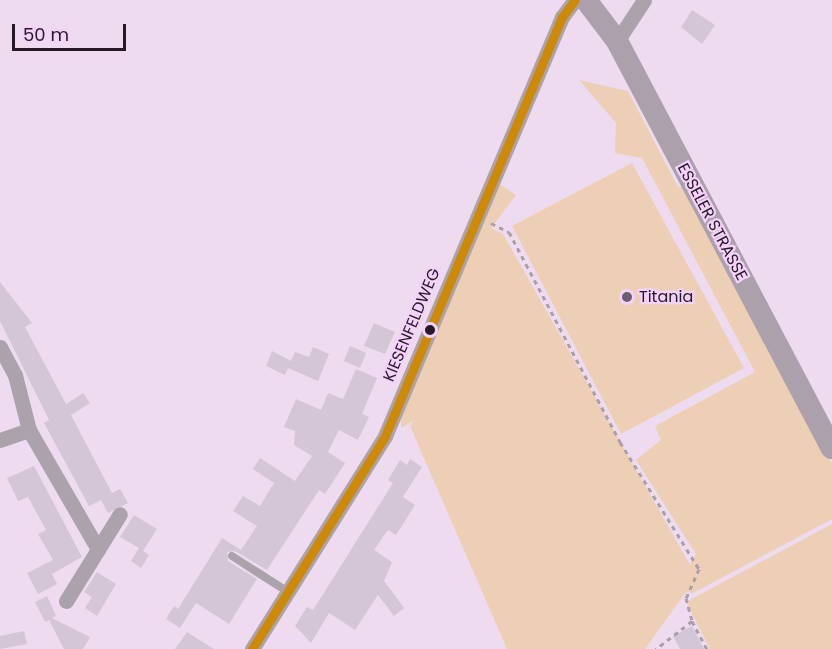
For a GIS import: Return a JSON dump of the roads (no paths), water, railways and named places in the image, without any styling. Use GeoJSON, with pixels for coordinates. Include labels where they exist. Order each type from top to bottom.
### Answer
{"type":"FeatureCollection","features":[{"type":"Feature","properties":{"kind":"main road","name":"ESSELER STRASSE"},"geometry":{"type":"LineString","coordinates":[[586,0],[617,41],[832,447]]}},
{"type":"Feature","properties":{"kind":"street","name":"KIESENFELDWEG"},"geometry":{"type":"LineString","coordinates":[[252,649],[385,436],[562,17],[575,0]]}},
{"type":"Feature","properties":{"kind":"street"},"geometry":{"type":"LineString","coordinates":[[617,41],[644,0]]}},
{"type":"Feature","properties":{"kind":"street"},"geometry":{"type":"LineString","coordinates":[[0,347],[15,375],[29,430],[98,549]]}},
{"type":"Feature","properties":{"kind":"street"},"geometry":{"type":"LineString","coordinates":[[0,440],[29,430]]}},
{"type":"Feature","properties":{"kind":"street"},"geometry":{"type":"LineString","coordinates":[[66,601],[120,514]]}},
{"type":"Feature","properties":{"kind":"lane"},"geometry":{"type":"LineString","coordinates":[[232,556],[288,592]]}},
{"type":"Feature","properties":{"kind":"place","name":"Titania"},"geometry":{"type":"Point","coordinates":[627,297]}}]}
